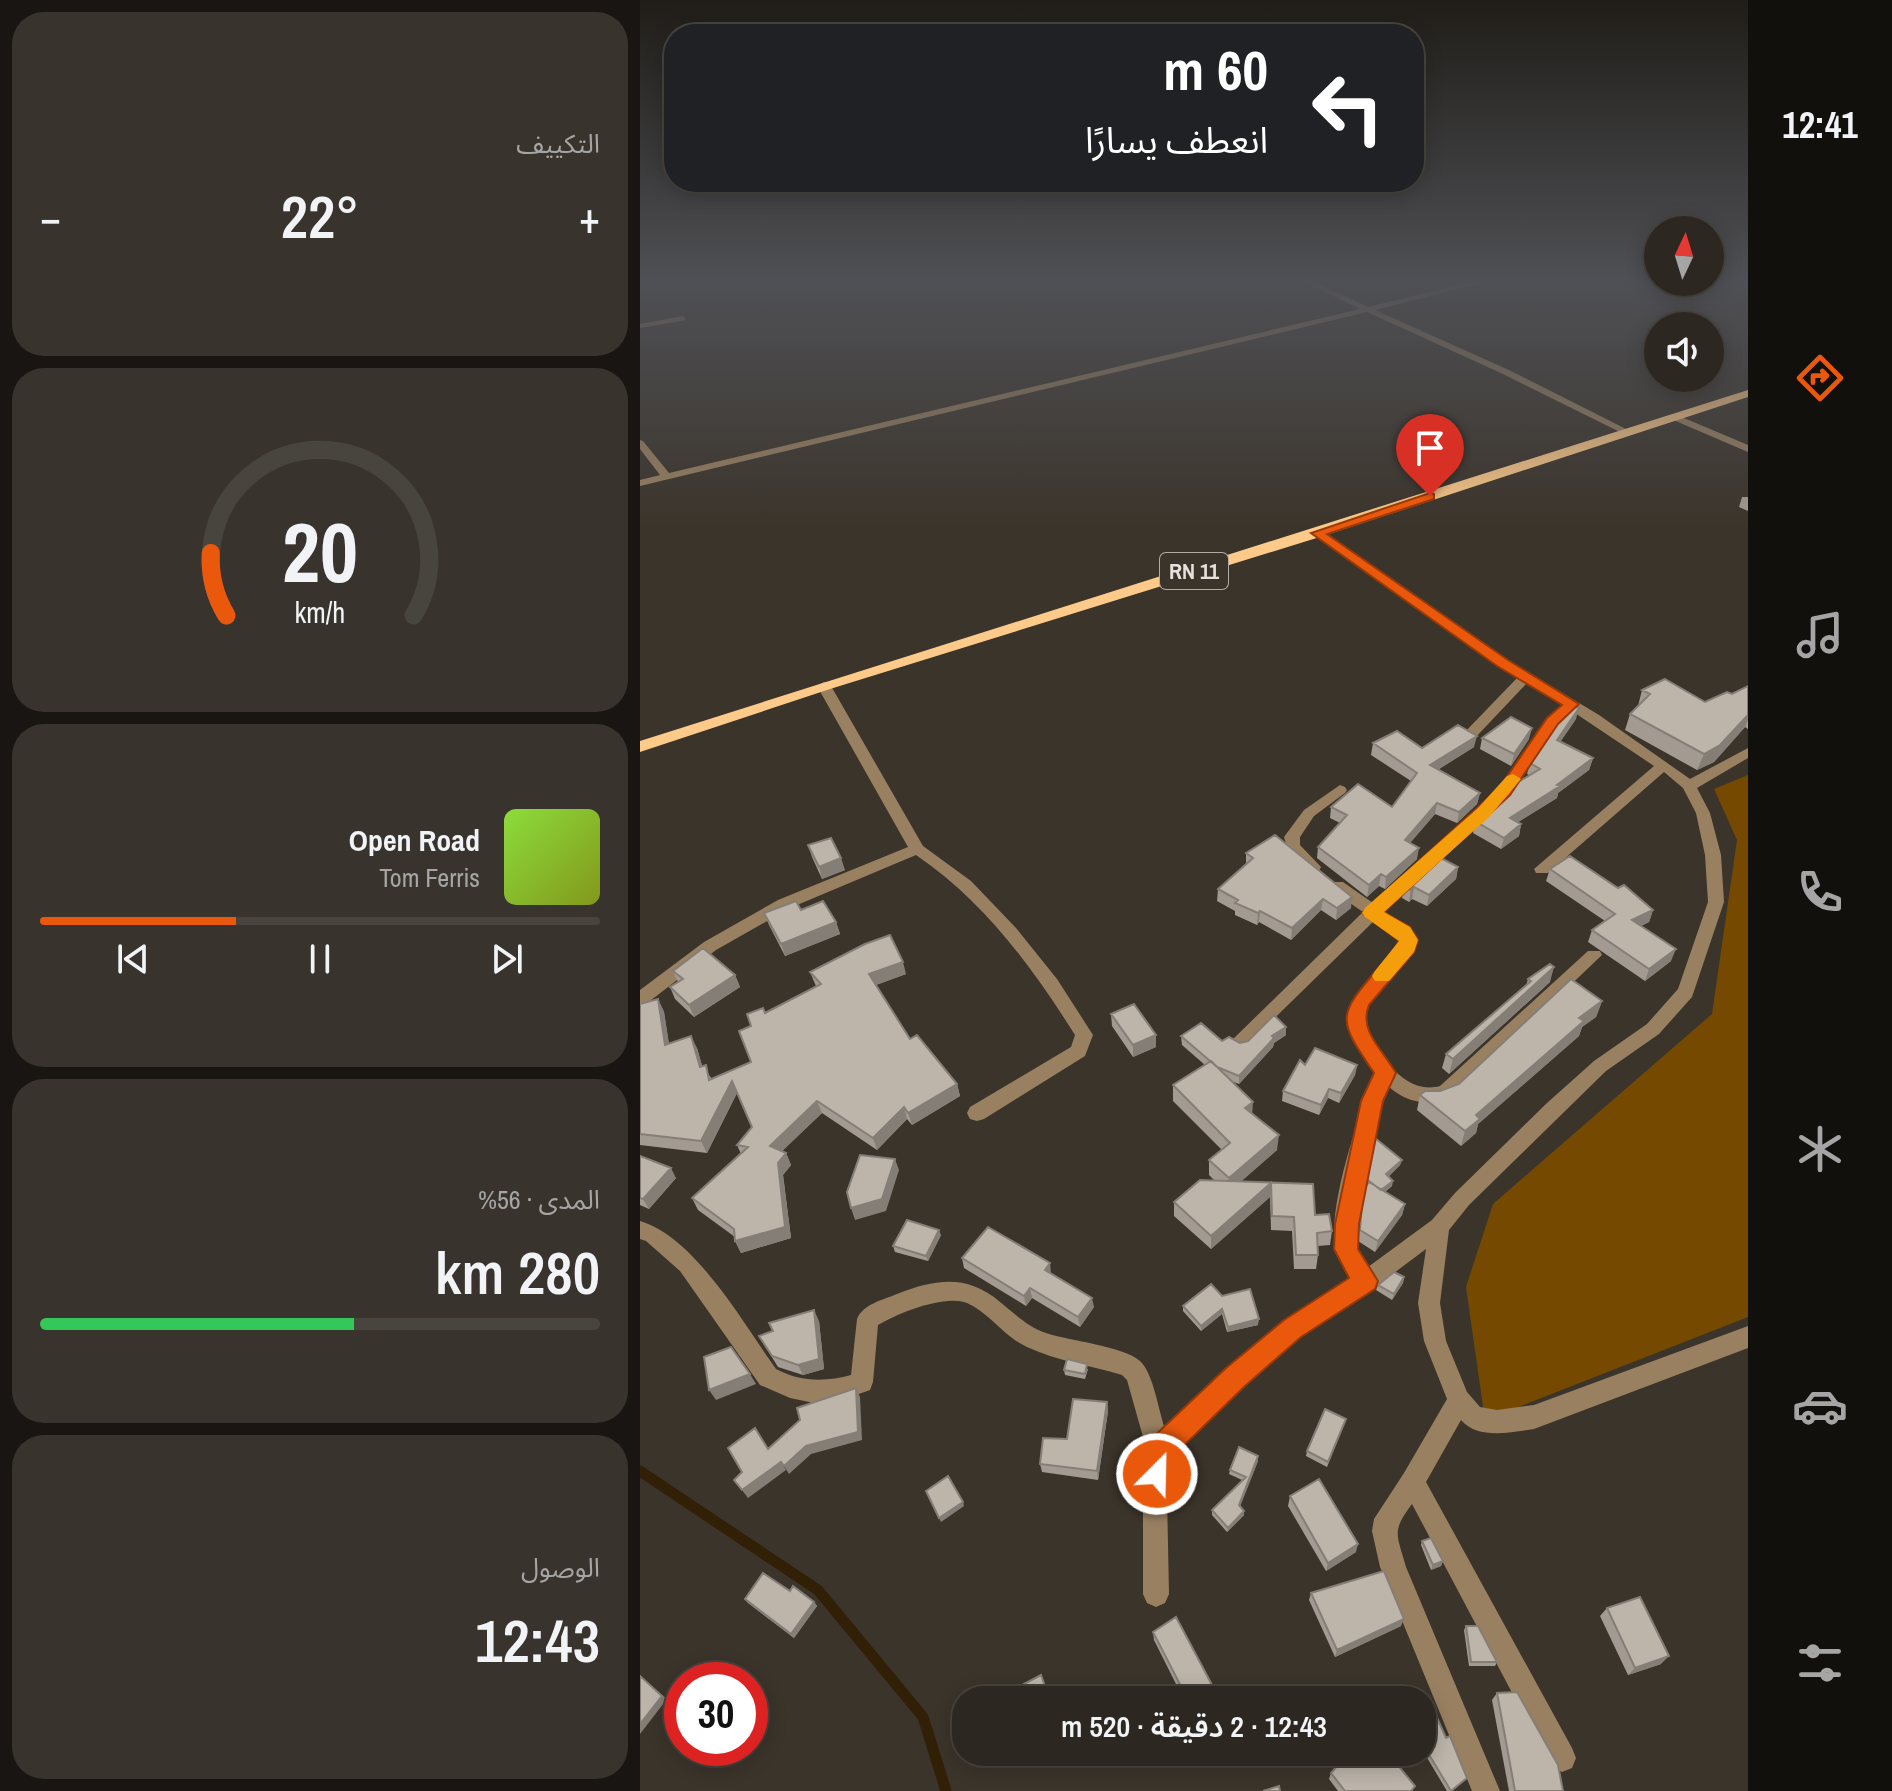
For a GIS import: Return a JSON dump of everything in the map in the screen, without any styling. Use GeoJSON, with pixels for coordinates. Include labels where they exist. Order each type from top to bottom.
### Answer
{"type":"FeatureCollection","features":[{"type":"Feature","properties":{"kind":"main road","name":"RN 11"},"geometry":{"type":"LineString","coordinates":[[640,747],[824,686],[1318,533],[1748,393]]}},
{"type":"Feature","properties":{"kind":"street"},"geometry":{"type":"LineString","coordinates":[[640,483],[1146,363]]}},
{"type":"Feature","properties":{"kind":"street"},"geometry":{"type":"LineString","coordinates":[[1485,363],[1627,432]]}},
{"type":"Feature","properties":{"kind":"street"},"geometry":{"type":"LineString","coordinates":[[1674,417],[1748,449]]}},
{"type":"Feature","properties":{"kind":"street"},"geometry":{"type":"LineString","coordinates":[[640,443],[666,476]]}},
{"type":"Feature","properties":{"kind":"street"},"geometry":{"type":"LineString","coordinates":[[1159,1451],[1235,1377],[1292,1328],[1366,1281],[1439,1227],[1462,1199],[1600,1066],[1653,1029],[1686,992],[1716,902],[1713,855],[1703,813],[1689,786],[1664,765],[1525,677],[1318,533]]}},
{"type":"Feature","properties":{"kind":"street"},"geometry":{"type":"LineString","coordinates":[[1469,736],[1525,677]]}},
{"type":"Feature","properties":{"kind":"street"},"geometry":{"type":"LineString","coordinates":[[824,686],[917,849],[944,864],[982,902],[1021,947],[1084,1035],[1079,1051],[977,1113]]}},
{"type":"Feature","properties":{"kind":"street"},"geometry":{"type":"LineString","coordinates":[[1239,1042],[1372,913],[1504,792],[1552,721],[1572,704]]}},
{"type":"Feature","properties":{"kind":"street"},"geometry":{"type":"LineString","coordinates":[[1689,786],[1748,752]]}},
{"type":"Feature","properties":{"kind":"street"},"geometry":{"type":"LineString","coordinates":[[1542,869],[1664,765]]}},
{"type":"Feature","properties":{"kind":"street"},"geometry":{"type":"LineString","coordinates":[[1340,790],[1296,827],[1292,837],[1293,847],[1300,857],[1372,913],[1403,932],[1409,940],[1407,947],[1361,1001],[1355,1024],[1385,1073],[1419,1096],[1432,1098],[1446,1092],[1594,955]]}},
{"type":"Feature","properties":{"kind":"street"},"geometry":{"type":"LineString","coordinates":[[640,999],[710,946],[784,904],[917,849]]}},
{"type":"Feature","properties":{"kind":"street"},"geometry":{"type":"LineString","coordinates":[[1366,1281],[1352,1264],[1346,1249],[1347,1224],[1369,1111],[1385,1073]]}},
{"type":"Feature","properties":{"kind":"street"},"geometry":{"type":"LineString","coordinates":[[1439,1227],[1429,1303],[1435,1341],[1459,1400],[1474,1417],[1497,1422],[1534,1417],[1748,1337]]}},
{"type":"Feature","properties":{"kind":"street"},"geometry":{"type":"LineString","coordinates":[[640,1230],[653,1234],[687,1264],[768,1377],[787,1389],[812,1392],[852,1387],[862,1382],[868,1319],[880,1310],[950,1292],[968,1293],[1023,1334],[1129,1366],[1137,1374],[1159,1451],[1155,1496],[1156,1594]]}},
{"type":"Feature","properties":{"kind":"street"},"geometry":{"type":"LineString","coordinates":[[1459,1400],[1413,1482],[1386,1519],[1384,1531],[1393,1567],[1486,1791]]}},
{"type":"Feature","properties":{"kind":"street"},"geometry":{"type":"LineString","coordinates":[[1413,1482],[1562,1758]]}},
{"type":"Feature","properties":{"kind":"shaded area"},"geometry":{"type":"Polygon","coordinates":[[[1748,775],[1748,1317],[1485,1420],[1466,1287],[1493,1204],[1712,1014],[1737,840],[1714,789],[1748,775]]]}},
{"type":"Feature","properties":{"kind":"building"},"geometry":{"type":"Polygon","coordinates":[[[1665,679],[1705,702],[1748,686],[1748,715],[1720,745],[1704,754],[1630,714],[1650,694],[1642,690],[1665,679]]]}},
{"type":"Feature","properties":{"kind":"building"},"geometry":{"type":"Polygon","coordinates":[[[1573,706],[1579,708],[1557,740],[1593,758],[1557,785],[1560,786],[1510,818],[1521,824],[1504,838],[1475,821],[1515,784],[1540,769],[1530,763],[1562,715],[1573,706]]]}},
{"type":"Feature","properties":{"kind":"building"},"geometry":{"type":"Polygon","coordinates":[[[1511,717],[1532,728],[1514,754],[1482,738],[1511,717]]]}},
{"type":"Feature","properties":{"kind":"building"},"geometry":{"type":"Polygon","coordinates":[[[1458,725],[1477,736],[1430,765],[1480,793],[1459,812],[1437,803],[1405,840],[1419,848],[1386,877],[1381,874],[1369,885],[1318,847],[1347,815],[1331,807],[1358,784],[1392,807],[1417,773],[1373,743],[1397,731],[1422,748],[1458,725]]]}},
{"type":"Feature","properties":{"kind":"building"},"geometry":{"type":"Polygon","coordinates":[[[1275,835],[1352,897],[1337,908],[1323,899],[1292,928],[1260,911],[1258,913],[1235,903],[1238,900],[1218,889],[1253,858],[1246,853],[1275,835]]]}},
{"type":"Feature","properties":{"kind":"building"},"geometry":{"type":"Polygon","coordinates":[[[831,838],[841,858],[819,867],[808,845],[831,838]]]}},
{"type":"Feature","properties":{"kind":"building"},"geometry":{"type":"Polygon","coordinates":[[[1437,856],[1458,867],[1429,895],[1414,887],[1411,890],[1404,886],[1437,856]]]}},
{"type":"Feature","properties":{"kind":"building"},"geometry":{"type":"Polygon","coordinates":[[[1570,856],[1618,888],[1624,885],[1653,910],[1632,920],[1676,949],[1649,969],[1592,930],[1615,914],[1550,869],[1570,856]]]}},
{"type":"Feature","properties":{"kind":"building"},"geometry":{"type":"Polygon","coordinates":[[[796,901],[801,910],[823,901],[836,922],[781,944],[764,913],[796,901]]]}},
{"type":"Feature","properties":{"kind":"building"},"geometry":{"type":"Polygon","coordinates":[[[890,935],[903,962],[869,974],[910,1039],[917,1035],[957,1084],[908,1113],[904,1107],[873,1138],[817,1101],[770,1146],[786,1153],[778,1163],[785,1227],[735,1241],[734,1229],[692,1198],[748,1147],[737,1145],[752,1127],[732,1081],[701,1141],[640,1134],[640,1004],[658,999],[665,1045],[691,1036],[700,1067],[706,1065],[709,1080],[751,1062],[739,1031],[751,1026],[747,1014],[763,1008],[765,1013],[821,984],[810,972],[890,935]]]}},
{"type":"Feature","properties":{"kind":"building"},"geometry":{"type":"Polygon","coordinates":[[[703,948],[735,975],[689,1005],[670,987],[683,979],[673,971],[703,948]]]}},
{"type":"Feature","properties":{"kind":"building"},"geometry":{"type":"Polygon","coordinates":[[[1550,964],[1554,967],[1453,1059],[1446,1054],[1531,981],[1528,979],[1550,964]]]}},
{"type":"Feature","properties":{"kind":"building"},"geometry":{"type":"Polygon","coordinates":[[[1571,979],[1602,1001],[1579,1018],[1584,1021],[1476,1115],[1480,1119],[1465,1131],[1420,1095],[1425,1091],[1440,1091],[1459,1084],[1571,979]]]}},
{"type":"Feature","properties":{"kind":"building"},"geometry":{"type":"Polygon","coordinates":[[[1134,1004],[1156,1035],[1133,1045],[1111,1014],[1134,1004]]]}},
{"type":"Feature","properties":{"kind":"building"},"geometry":{"type":"Polygon","coordinates":[[[1274,1015],[1286,1027],[1272,1036],[1274,1038],[1239,1076],[1217,1067],[1181,1036],[1201,1023],[1222,1041],[1229,1037],[1240,1043],[1248,1041],[1274,1015]]]}},
{"type":"Feature","properties":{"kind":"building"},"geometry":{"type":"Polygon","coordinates":[[[1315,1048],[1357,1065],[1341,1093],[1329,1089],[1321,1105],[1283,1091],[1300,1060],[1305,1065],[1315,1048]]]}},
{"type":"Feature","properties":{"kind":"building"},"geometry":{"type":"Polygon","coordinates":[[[1211,1061],[1253,1102],[1245,1108],[1279,1135],[1229,1178],[1209,1160],[1230,1143],[1173,1085],[1211,1061]]]}},
{"type":"Feature","properties":{"kind":"building"},"geometry":{"type":"Polygon","coordinates":[[[1375,1138],[1402,1160],[1386,1174],[1393,1181],[1381,1190],[1365,1178],[1375,1138]]]}},
{"type":"Feature","properties":{"kind":"building"},"geometry":{"type":"Polygon","coordinates":[[[860,1155],[895,1159],[882,1199],[851,1208],[847,1192],[860,1155]]]}},
{"type":"Feature","properties":{"kind":"building"},"geometry":{"type":"Polygon","coordinates":[[[640,1156],[671,1168],[643,1199],[640,1198],[640,1156]]]}},
{"type":"Feature","properties":{"kind":"building"},"geometry":{"type":"Polygon","coordinates":[[[1200,1180],[1313,1184],[1315,1215],[1329,1214],[1332,1231],[1317,1233],[1318,1255],[1296,1255],[1294,1217],[1272,1216],[1271,1183],[1211,1236],[1174,1202],[1200,1180]]]}},
{"type":"Feature","properties":{"kind":"building"},"geometry":{"type":"Polygon","coordinates":[[[1369,1182],[1405,1204],[1378,1241],[1360,1230],[1363,1190],[1369,1182]]]}},
{"type":"Feature","properties":{"kind":"building"},"geometry":{"type":"Polygon","coordinates":[[[907,1220],[939,1230],[926,1256],[893,1246],[907,1220]]]}},
{"type":"Feature","properties":{"kind":"building"},"geometry":{"type":"Polygon","coordinates":[[[988,1227],[1050,1263],[1045,1270],[1092,1298],[1078,1317],[1030,1288],[1024,1296],[962,1258],[988,1227]]]}},
{"type":"Feature","properties":{"kind":"building"},"geometry":{"type":"Polygon","coordinates":[[[1394,1272],[1404,1277],[1394,1294],[1378,1285],[1394,1272]]]}},
{"type":"Feature","properties":{"kind":"building"},"geometry":{"type":"Polygon","coordinates":[[[1211,1284],[1222,1296],[1250,1289],[1259,1319],[1228,1327],[1222,1309],[1201,1326],[1183,1306],[1211,1284]]]}},
{"type":"Feature","properties":{"kind":"building"},"geometry":{"type":"Polygon","coordinates":[[[814,1310],[819,1359],[798,1365],[772,1356],[759,1336],[773,1331],[769,1323],[814,1310]]]}},
{"type":"Feature","properties":{"kind":"building"},"geometry":{"type":"Polygon","coordinates":[[[731,1347],[750,1374],[709,1390],[704,1357],[731,1347]]]}},
{"type":"Feature","properties":{"kind":"building"},"geometry":{"type":"Polygon","coordinates":[[[1067,1359],[1087,1364],[1085,1374],[1064,1370],[1067,1359]]]}},
{"type":"Feature","properties":{"kind":"building"},"geometry":{"type":"Polygon","coordinates":[[[856,1388],[858,1432],[806,1446],[784,1466],[781,1462],[742,1490],[734,1480],[742,1472],[728,1448],[755,1428],[768,1449],[800,1420],[797,1408],[856,1388]]]}},
{"type":"Feature","properties":{"kind":"building"},"geometry":{"type":"Polygon","coordinates":[[[1073,1399],[1107,1402],[1097,1471],[1040,1464],[1043,1438],[1067,1439],[1073,1399]]]}},
{"type":"Feature","properties":{"kind":"building"},"geometry":{"type":"Polygon","coordinates":[[[1325,1409],[1346,1419],[1328,1462],[1307,1451],[1325,1409]]]}},
{"type":"Feature","properties":{"kind":"building"},"geometry":{"type":"Polygon","coordinates":[[[1239,1447],[1258,1456],[1239,1505],[1244,1511],[1228,1528],[1212,1510],[1246,1477],[1230,1470],[1239,1447]]]}},
{"type":"Feature","properties":{"kind":"building"},"geometry":{"type":"Polygon","coordinates":[[[948,1476],[963,1502],[939,1518],[926,1491],[948,1476]]]}},
{"type":"Feature","properties":{"kind":"building"},"geometry":{"type":"Polygon","coordinates":[[[1319,1479],[1358,1544],[1328,1563],[1290,1496],[1319,1479]]]}},
{"type":"Feature","properties":{"kind":"building"},"geometry":{"type":"Polygon","coordinates":[[[1431,1538],[1443,1561],[1433,1565],[1422,1541],[1431,1538]]]}},
{"type":"Feature","properties":{"kind":"building"},"geometry":{"type":"Polygon","coordinates":[[[1384,1571],[1404,1619],[1337,1650],[1311,1593],[1384,1571]]]}},
{"type":"Feature","properties":{"kind":"building"},"geometry":{"type":"Polygon","coordinates":[[[763,1573],[790,1591],[793,1586],[814,1602],[791,1634],[745,1599],[763,1573]]]}},
{"type":"Feature","properties":{"kind":"building"},"geometry":{"type":"Polygon","coordinates":[[[1640,1597],[1669,1656],[1635,1668],[1607,1608],[1640,1597]]]}},
{"type":"Feature","properties":{"kind":"building"},"geometry":{"type":"Polygon","coordinates":[[[1176,1617],[1213,1686],[1181,1686],[1153,1632],[1176,1617]]]}},
{"type":"Feature","properties":{"kind":"building"},"geometry":{"type":"Polygon","coordinates":[[[1466,1626],[1478,1626],[1497,1662],[1471,1662],[1466,1626]]]}},
{"type":"Feature","properties":{"kind":"building"},"geometry":{"type":"Polygon","coordinates":[[[1041,1675],[1045,1686],[1020,1686],[1041,1675]]]}},
{"type":"Feature","properties":{"kind":"building"},"geometry":{"type":"Polygon","coordinates":[[[640,1676],[662,1696],[640,1724],[640,1676]]]}},
{"type":"Feature","properties":{"kind":"building"},"geometry":{"type":"Polygon","coordinates":[[[1517,1692],[1558,1765],[1563,1791],[1515,1791],[1497,1693],[1517,1692]]]}},
{"type":"Feature","properties":{"kind":"building"},"geometry":{"type":"Polygon","coordinates":[[[1436,1715],[1446,1738],[1450,1736],[1467,1778],[1451,1791],[1436,1766],[1436,1715]]]}},
{"type":"Feature","properties":{"kind":"building"},"geometry":{"type":"Polygon","coordinates":[[[1337,1766],[1399,1766],[1415,1786],[1411,1791],[1345,1791],[1331,1773],[1337,1766]]]}},
{"type":"Feature","properties":{"kind":"building"},"geometry":{"type":"Polygon","coordinates":[[[1279,1786],[1280,1791],[1263,1791],[1279,1786]]]}},
{"type":"Feature","properties":{"kind":"waterway"},"geometry":{"type":"LineString","coordinates":[[640,1471],[818,1590],[923,1717],[946,1791]]}},
{"type":"Feature","properties":{"kind":"slow traffic"},"geometry":{"type":"LineString","coordinates":[[1382,976],[1407,947],[1409,940],[1403,932],[1372,913],[1484,812],[1513,779]]}},
{"type":"Feature","properties":{"kind":"route"},"geometry":{"type":"LineString","coordinates":[[1157,1474],[1159,1451],[1235,1377],[1292,1328],[1366,1281],[1352,1264],[1346,1249],[1347,1224],[1372,1101],[1385,1073],[1361,1037],[1355,1015],[1361,1001],[1407,947],[1409,940],[1403,932],[1372,913],[1504,792],[1552,721],[1572,704],[1503,663],[1318,533],[1430,496]]}}]}
